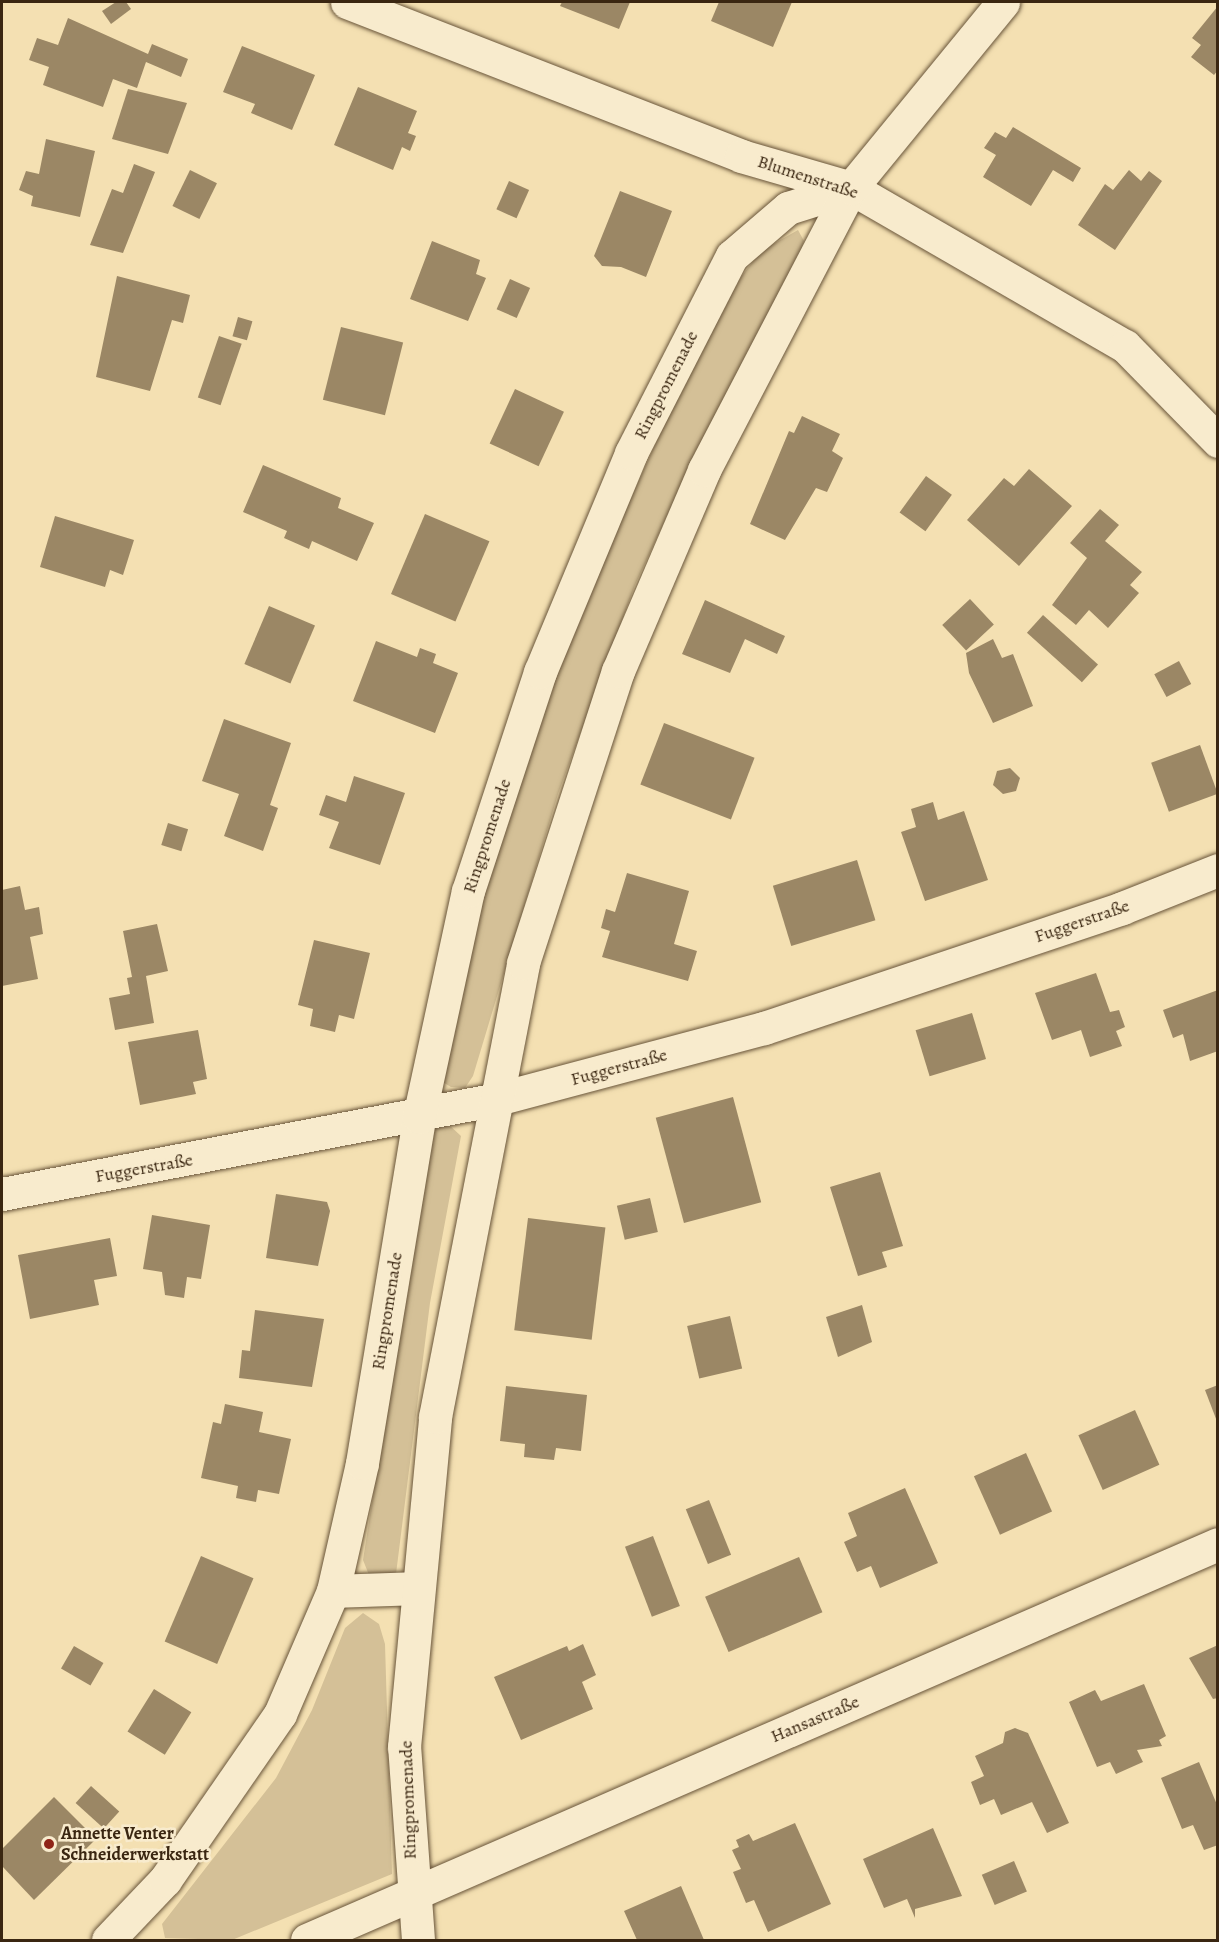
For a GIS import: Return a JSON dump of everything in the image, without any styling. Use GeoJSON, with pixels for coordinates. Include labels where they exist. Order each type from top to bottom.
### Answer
{"type":"FeatureCollection","features":[{"type":"Feature","properties":{"kind":"street","name":"Blumenstraße"},"geometry":{"type":"LineString","coordinates":[[347,2],[741,156],[851,188],[1125,346],[1218,441]]}},
{"type":"Feature","properties":{"kind":"street","name":"Ringpromenade"},"geometry":{"type":"LineString","coordinates":[[418,1941],[412,1894],[404,1747],[435,1417],[523,963],[618,671],[705,470],[851,188],[1003,2]]}},
{"type":"Feature","properties":{"kind":"street","name":"Ringpromenade"},"geometry":{"type":"LineString","coordinates":[[108,1941],[165,1880],[280,1714],[333,1591],[363,1463],[419,1117],[468,891],[540,672],[631,453],[732,256],[788,208],[851,188]]}},
{"type":"Feature","properties":{"kind":"street","name":"Fuggerstraße"},"geometry":{"type":"LineString","coordinates":[[2,1194],[419,1117],[497,1099],[764,1028],[1122,908],[1218,870]]}},
{"type":"Feature","properties":{"kind":"street","name":"Hansastraße"},"geometry":{"type":"LineString","coordinates":[[307,1941],[1218,1544]]}},
{"type":"Feature","properties":{"kind":"street"},"geometry":{"type":"LineString","coordinates":[[333,1591],[418,1588]]}},
{"type":"Feature","properties":{"kind":"shaded area"},"geometry":{"type":"Polygon","coordinates":[[[798,230],[804,241],[797,263],[696,453],[635,585],[558,794],[473,1076],[465,1088],[451,1087],[441,1081],[496,847],[526,753],[606,554],[680,389],[741,277],[761,251],[798,230]]]}},
{"type":"Feature","properties":{"kind":"shaded area"},"geometry":{"type":"Polygon","coordinates":[[[447,1123],[461,1136],[430,1303],[396,1574],[369,1575],[363,1560],[431,1125],[447,1123]]]}},
{"type":"Feature","properties":{"kind":"shaded area"},"geometry":{"type":"Polygon","coordinates":[[[363,1613],[379,1624],[385,1644],[392,1874],[232,1940],[165,1938],[162,1924],[276,1778],[312,1710],[345,1628],[363,1613]]]}},
{"type":"Feature","properties":{"kind":"building"},"geometry":{"type":"Polygon","coordinates":[[[116,2],[126,2],[131,9],[111,24],[102,11],[116,2]]]}},
{"type":"Feature","properties":{"kind":"building"},"geometry":{"type":"Polygon","coordinates":[[[562,2],[630,2],[619,29],[560,6],[562,2]]]}},
{"type":"Feature","properties":{"kind":"building"},"geometry":{"type":"Polygon","coordinates":[[[719,2],[792,2],[773,47],[711,21],[719,2]]]}},
{"type":"Feature","properties":{"kind":"building"},"geometry":{"type":"Polygon","coordinates":[[[1218,6],[1218,70],[1214,75],[1191,57],[1201,45],[1192,38],[1218,6]]]}},
{"type":"Feature","properties":{"kind":"building"},"geometry":{"type":"Polygon","coordinates":[[[68,18],[148,54],[152,44],[188,59],[181,77],[146,62],[137,88],[113,79],[103,107],[43,85],[49,67],[29,60],[37,38],[58,45],[68,18]]]}},
{"type":"Feature","properties":{"kind":"building"},"geometry":{"type":"Polygon","coordinates":[[[242,46],[315,75],[292,130],[251,113],[255,104],[223,92],[242,46]]]}},
{"type":"Feature","properties":{"kind":"building"},"geometry":{"type":"Polygon","coordinates":[[[358,87],[417,111],[408,133],[416,136],[410,151],[402,147],[393,170],[334,145],[358,87]]]}},
{"type":"Feature","properties":{"kind":"building"},"geometry":{"type":"Polygon","coordinates":[[[128,89],[187,103],[168,154],[112,139],[128,89]]]}},
{"type":"Feature","properties":{"kind":"building"},"geometry":{"type":"Polygon","coordinates":[[[1013,127],[1081,168],[1073,182],[1053,170],[1031,206],[983,177],[996,155],[984,148],[995,132],[1006,138],[1013,127]]]}},
{"type":"Feature","properties":{"kind":"building"},"geometry":{"type":"Polygon","coordinates":[[[46,139],[95,151],[80,217],[31,206],[33,196],[19,190],[26,171],[39,174],[46,139]]]}},
{"type":"Feature","properties":{"kind":"building"},"geometry":{"type":"Polygon","coordinates":[[[134,164],[155,172],[123,253],[90,245],[112,189],[123,193],[134,164]]]}},
{"type":"Feature","properties":{"kind":"building"},"geometry":{"type":"Polygon","coordinates":[[[190,170],[217,183],[199,219],[172,206],[190,170]]]}},
{"type":"Feature","properties":{"kind":"building"},"geometry":{"type":"Polygon","coordinates":[[[1129,170],[1141,181],[1149,171],[1162,181],[1115,250],[1078,225],[1105,184],[1113,190],[1129,170]]]}},
{"type":"Feature","properties":{"kind":"building"},"geometry":{"type":"Polygon","coordinates":[[[509,181],[529,190],[516,218],[496,209],[509,181]]]}},
{"type":"Feature","properties":{"kind":"building"},"geometry":{"type":"Polygon","coordinates":[[[620,191],[672,211],[646,277],[621,267],[602,266],[594,256],[620,191]]]}},
{"type":"Feature","properties":{"kind":"building"},"geometry":{"type":"Polygon","coordinates":[[[432,241],[480,260],[476,274],[486,278],[468,321],[410,299],[432,241]]]}},
{"type":"Feature","properties":{"kind":"building"},"geometry":{"type":"Polygon","coordinates":[[[117,276],[190,295],[183,323],[172,320],[150,391],[96,377],[117,276]]]}},
{"type":"Feature","properties":{"kind":"building"},"geometry":{"type":"Polygon","coordinates":[[[510,279],[530,288],[517,318],[497,309],[510,279]]]}},
{"type":"Feature","properties":{"kind":"building"},"geometry":{"type":"Polygon","coordinates":[[[238,317],[252,321],[247,340],[232,336],[238,317]]]}},
{"type":"Feature","properties":{"kind":"building"},"geometry":{"type":"Polygon","coordinates":[[[341,327],[403,342],[385,415],[323,400],[341,327]]]}},
{"type":"Feature","properties":{"kind":"building"},"geometry":{"type":"Polygon","coordinates":[[[219,336],[242,344],[221,405],[198,397],[219,336]]]}},
{"type":"Feature","properties":{"kind":"building"},"geometry":{"type":"Polygon","coordinates":[[[515,389],[564,412],[539,466],[490,443],[515,389]]]}},
{"type":"Feature","properties":{"kind":"building"},"geometry":{"type":"Polygon","coordinates":[[[802,416],[840,434],[832,451],[843,458],[827,492],[816,488],[785,540],[750,524],[789,431],[794,433],[802,416]]]}},
{"type":"Feature","properties":{"kind":"building"},"geometry":{"type":"Polygon","coordinates":[[[263,465],[341,498],[338,508],[374,523],[357,561],[312,541],[309,549],[284,538],[287,531],[243,512],[263,465]]]}},
{"type":"Feature","properties":{"kind":"building"},"geometry":{"type":"Polygon","coordinates":[[[1029,469],[1072,506],[1019,566],[967,520],[1004,478],[1014,486],[1029,469]]]}},
{"type":"Feature","properties":{"kind":"building"},"geometry":{"type":"Polygon","coordinates":[[[926,476],[952,495],[925,531],[900,512],[926,476]]]}},
{"type":"Feature","properties":{"kind":"building"},"geometry":{"type":"Polygon","coordinates":[[[1100,509],[1119,525],[1105,541],[1142,572],[1130,585],[1139,593],[1108,628],[1089,610],[1076,625],[1052,605],[1087,558],[1070,543],[1100,509]]]}},
{"type":"Feature","properties":{"kind":"building"},"geometry":{"type":"Polygon","coordinates":[[[425,514],[489,541],[455,621],[391,594],[425,514]]]}},
{"type":"Feature","properties":{"kind":"building"},"geometry":{"type":"Polygon","coordinates":[[[55,516],[134,540],[123,575],[110,570],[105,587],[40,567],[55,516]]]}},
{"type":"Feature","properties":{"kind":"building"},"geometry":{"type":"Polygon","coordinates":[[[970,599],[994,625],[966,651],[942,625],[970,599]]]}},
{"type":"Feature","properties":{"kind":"building"},"geometry":{"type":"Polygon","coordinates":[[[705,600],[785,636],[777,654],[745,639],[730,673],[682,654],[705,600]]]}},
{"type":"Feature","properties":{"kind":"building"},"geometry":{"type":"Polygon","coordinates":[[[269,606],[315,626],[290,684],[244,664],[269,606]]]}},
{"type":"Feature","properties":{"kind":"building"},"geometry":{"type":"Polygon","coordinates":[[[1043,615],[1098,665],[1082,682],[1027,633],[1043,615]]]}},
{"type":"Feature","properties":{"kind":"building"},"geometry":{"type":"Polygon","coordinates":[[[993,639],[1002,658],[1013,654],[1033,706],[993,723],[969,673],[966,653],[993,639]]]}},
{"type":"Feature","properties":{"kind":"building"},"geometry":{"type":"Polygon","coordinates":[[[376,641],[417,657],[420,648],[436,654],[433,663],[458,673],[435,733],[353,701],[376,641]]]}},
{"type":"Feature","properties":{"kind":"building"},"geometry":{"type":"Polygon","coordinates":[[[1179,661],[1191,684],[1166,697],[1154,674],[1179,661]]]}},
{"type":"Feature","properties":{"kind":"building"},"geometry":{"type":"Polygon","coordinates":[[[224,719],[291,743],[270,805],[278,808],[263,851],[224,836],[239,794],[202,781],[224,719]]]}},
{"type":"Feature","properties":{"kind":"building"},"geometry":{"type":"Polygon","coordinates":[[[664,723],[755,758],[731,819],[640,785],[664,723]]]}},
{"type":"Feature","properties":{"kind":"building"},"geometry":{"type":"Polygon","coordinates":[[[1200,745],[1218,794],[1169,812],[1151,763],[1200,745]]]}},
{"type":"Feature","properties":{"kind":"building"},"geometry":{"type":"Polygon","coordinates":[[[1010,768],[1020,778],[1016,791],[1003,794],[993,785],[997,771],[1010,768]]]}},
{"type":"Feature","properties":{"kind":"building"},"geometry":{"type":"Polygon","coordinates":[[[354,776],[405,793],[380,865],[329,848],[339,822],[319,815],[326,795],[346,802],[354,776]]]}},
{"type":"Feature","properties":{"kind":"building"},"geometry":{"type":"Polygon","coordinates":[[[933,802],[938,820],[964,811],[988,880],[925,901],[901,832],[916,827],[911,809],[933,802]]]}},
{"type":"Feature","properties":{"kind":"building"},"geometry":{"type":"Polygon","coordinates":[[[168,823],[188,829],[181,851],[161,845],[168,823]]]}},
{"type":"Feature","properties":{"kind":"building"},"geometry":{"type":"Polygon","coordinates":[[[857,860],[875,920],[791,946],[773,886],[857,860]]]}},
{"type":"Feature","properties":{"kind":"building"},"geometry":{"type":"Polygon","coordinates":[[[627,873],[689,891],[674,944],[697,951],[688,981],[602,957],[610,931],[601,928],[606,909],[615,912],[627,873]]]}},
{"type":"Feature","properties":{"kind":"building"},"geometry":{"type":"Polygon","coordinates":[[[20,886],[25,910],[39,907],[43,934],[30,937],[38,979],[2,986],[2,890],[20,886]]]}},
{"type":"Feature","properties":{"kind":"building"},"geometry":{"type":"Polygon","coordinates":[[[157,924],[168,971],[146,976],[154,1023],[115,1030],[109,998],[130,994],[127,978],[132,977],[123,931],[157,924]]]}},
{"type":"Feature","properties":{"kind":"building"},"geometry":{"type":"Polygon","coordinates":[[[314,940],[370,953],[354,1019],[339,1015],[335,1032],[310,1026],[313,1009],[298,1005],[314,940]]]}},
{"type":"Feature","properties":{"kind":"building"},"geometry":{"type":"Polygon","coordinates":[[[1096,973],[1110,1012],[1119,1010],[1125,1027],[1116,1031],[1122,1046],[1090,1057],[1081,1030],[1052,1040],[1035,993],[1096,973]]]}},
{"type":"Feature","properties":{"kind":"building"},"geometry":{"type":"Polygon","coordinates":[[[1218,990],[1218,1051],[1190,1061],[1183,1034],[1173,1038],[1163,1010],[1218,990]]]}},
{"type":"Feature","properties":{"kind":"building"},"geometry":{"type":"Polygon","coordinates":[[[972,1013],[986,1059],[930,1076],[916,1030],[972,1013]]]}},
{"type":"Feature","properties":{"kind":"building"},"geometry":{"type":"Polygon","coordinates":[[[198,1030],[207,1079],[193,1082],[196,1094],[140,1105],[128,1042],[198,1030]]]}},
{"type":"Feature","properties":{"kind":"building"},"geometry":{"type":"Polygon","coordinates":[[[733,1097],[761,1202],[684,1223],[656,1118],[733,1097]]]}},
{"type":"Feature","properties":{"kind":"building"},"geometry":{"type":"Polygon","coordinates":[[[880,1172],[903,1246],[882,1252],[887,1267],[858,1276],[830,1187],[880,1172]]]}},
{"type":"Feature","properties":{"kind":"building"},"geometry":{"type":"Polygon","coordinates":[[[276,1194],[327,1202],[330,1211],[318,1266],[266,1258],[276,1194]]]}},
{"type":"Feature","properties":{"kind":"building"},"geometry":{"type":"Polygon","coordinates":[[[650,1198],[658,1232],[625,1240],[617,1206],[650,1198]]]}},
{"type":"Feature","properties":{"kind":"building"},"geometry":{"type":"Polygon","coordinates":[[[152,1215],[210,1225],[201,1279],[187,1277],[184,1298],[165,1295],[162,1272],[143,1269],[152,1215]]]}},
{"type":"Feature","properties":{"kind":"building"},"geometry":{"type":"Polygon","coordinates":[[[528,1218],[605,1228],[592,1340],[514,1330],[528,1218]]]}},
{"type":"Feature","properties":{"kind":"building"},"geometry":{"type":"Polygon","coordinates":[[[110,1238],[117,1276],[94,1280],[99,1305],[30,1319],[18,1255],[110,1238]]]}},
{"type":"Feature","properties":{"kind":"building"},"geometry":{"type":"Polygon","coordinates":[[[862,1305],[872,1342],[838,1357],[826,1317],[862,1305]]]}},
{"type":"Feature","properties":{"kind":"building"},"geometry":{"type":"Polygon","coordinates":[[[255,1310],[324,1319],[312,1387],[239,1378],[242,1350],[250,1351],[255,1310]]]}},
{"type":"Feature","properties":{"kind":"building"},"geometry":{"type":"Polygon","coordinates":[[[730,1316],[742,1369],[699,1379],[687,1326],[730,1316]]]}},
{"type":"Feature","properties":{"kind":"building"},"geometry":{"type":"Polygon","coordinates":[[[1218,1385],[1218,1424],[1205,1390],[1218,1385]]]}},
{"type":"Feature","properties":{"kind":"building"},"geometry":{"type":"Polygon","coordinates":[[[506,1386],[587,1395],[581,1451],[556,1448],[554,1460],[524,1457],[525,1444],[500,1441],[506,1386]]]}},
{"type":"Feature","properties":{"kind":"building"},"geometry":{"type":"Polygon","coordinates":[[[225,1404],[263,1412],[259,1432],[291,1439],[279,1494],[258,1490],[256,1502],[236,1498],[238,1486],[201,1478],[213,1422],[221,1424],[225,1404]]]}},
{"type":"Feature","properties":{"kind":"building"},"geometry":{"type":"Polygon","coordinates":[[[1135,1410],[1159,1465],[1103,1490],[1078,1435],[1135,1410]]]}},
{"type":"Feature","properties":{"kind":"building"},"geometry":{"type":"Polygon","coordinates":[[[1026,1453],[1052,1511],[1000,1535],[974,1476],[1026,1453]]]}},
{"type":"Feature","properties":{"kind":"building"},"geometry":{"type":"Polygon","coordinates":[[[905,1488],[938,1563],[880,1588],[871,1566],[857,1572],[844,1542],[857,1536],[848,1513],[905,1488]]]}},
{"type":"Feature","properties":{"kind":"building"},"geometry":{"type":"Polygon","coordinates":[[[709,1500],[731,1555],[708,1564],[686,1509],[709,1500]]]}},
{"type":"Feature","properties":{"kind":"building"},"geometry":{"type":"Polygon","coordinates":[[[653,1536],[680,1606],[652,1617],[625,1547],[653,1536]]]}},
{"type":"Feature","properties":{"kind":"building"},"geometry":{"type":"Polygon","coordinates":[[[201,1556],[253,1578],[217,1664],[165,1642],[201,1556]]]}},
{"type":"Feature","properties":{"kind":"building"},"geometry":{"type":"Polygon","coordinates":[[[799,1557],[822,1612],[729,1652],[705,1597],[799,1557]]]}},
{"type":"Feature","properties":{"kind":"building"},"geometry":{"type":"Polygon","coordinates":[[[583,1644],[596,1675],[582,1682],[593,1709],[521,1740],[494,1677],[567,1646],[569,1651],[583,1644]]]}},
{"type":"Feature","properties":{"kind":"building"},"geometry":{"type":"Polygon","coordinates":[[[1218,1645],[1218,1698],[1213,1699],[1189,1658],[1218,1645]]]}},
{"type":"Feature","properties":{"kind":"building"},"geometry":{"type":"Polygon","coordinates":[[[74,1646],[103,1663],[90,1686],[61,1669],[74,1646]]]}},
{"type":"Feature","properties":{"kind":"building"},"geometry":{"type":"Polygon","coordinates":[[[1144,1684],[1166,1736],[1159,1740],[1162,1746],[1137,1750],[1143,1762],[1116,1774],[1110,1762],[1097,1767],[1069,1702],[1095,1690],[1101,1701],[1144,1684]]]}},
{"type":"Feature","properties":{"kind":"building"},"geometry":{"type":"Polygon","coordinates":[[[154,1689],[191,1712],[165,1755],[128,1731],[154,1689]]]}},
{"type":"Feature","properties":{"kind":"building"},"geometry":{"type":"Polygon","coordinates":[[[1015,1728],[1028,1733],[1069,1823],[1047,1833],[1032,1802],[1001,1815],[994,1799],[980,1805],[971,1782],[984,1776],[975,1756],[1003,1743],[1005,1732],[1015,1728]]]}},
{"type":"Feature","properties":{"kind":"building"},"geometry":{"type":"Polygon","coordinates":[[[1199,1762],[1218,1807],[1218,1845],[1204,1850],[1193,1825],[1182,1829],[1161,1778],[1199,1762]]]}},
{"type":"Feature","properties":{"kind":"building"},"geometry":{"type":"Polygon","coordinates":[[[91,1786],[119,1811],[104,1829],[76,1803],[91,1786]]]}},
{"type":"Feature","properties":{"kind":"building","name":"Annette Venter Schneiderwerkstatt"},"geometry":{"type":"Polygon","coordinates":[[[54,1797],[96,1839],[34,1900],[2,1866],[2,1849],[54,1797]]]}},
{"type":"Feature","properties":{"kind":"building"},"geometry":{"type":"Polygon","coordinates":[[[795,1823],[831,1904],[768,1932],[754,1900],[746,1903],[733,1872],[741,1869],[732,1850],[739,1847],[736,1840],[749,1834],[753,1841],[795,1823]]]}},
{"type":"Feature","properties":{"kind":"building"},"geometry":{"type":"Polygon","coordinates":[[[933,1828],[962,1896],[915,1909],[915,1918],[907,1899],[884,1908],[863,1859],[933,1828]]]}},
{"type":"Feature","properties":{"kind":"building"},"geometry":{"type":"Polygon","coordinates":[[[1014,1861],[1027,1891],[995,1905],[982,1875],[1014,1861]]]}},
{"type":"Feature","properties":{"kind":"building"},"geometry":{"type":"Polygon","coordinates":[[[681,1886],[704,1940],[637,1940],[624,1911],[681,1886]]]}},
{"type":"Feature","properties":{"kind":"place","name":"Annette Venter Schneiderwerkstatt"},"geometry":{"type":"Point","coordinates":[49,1844]}}]}
